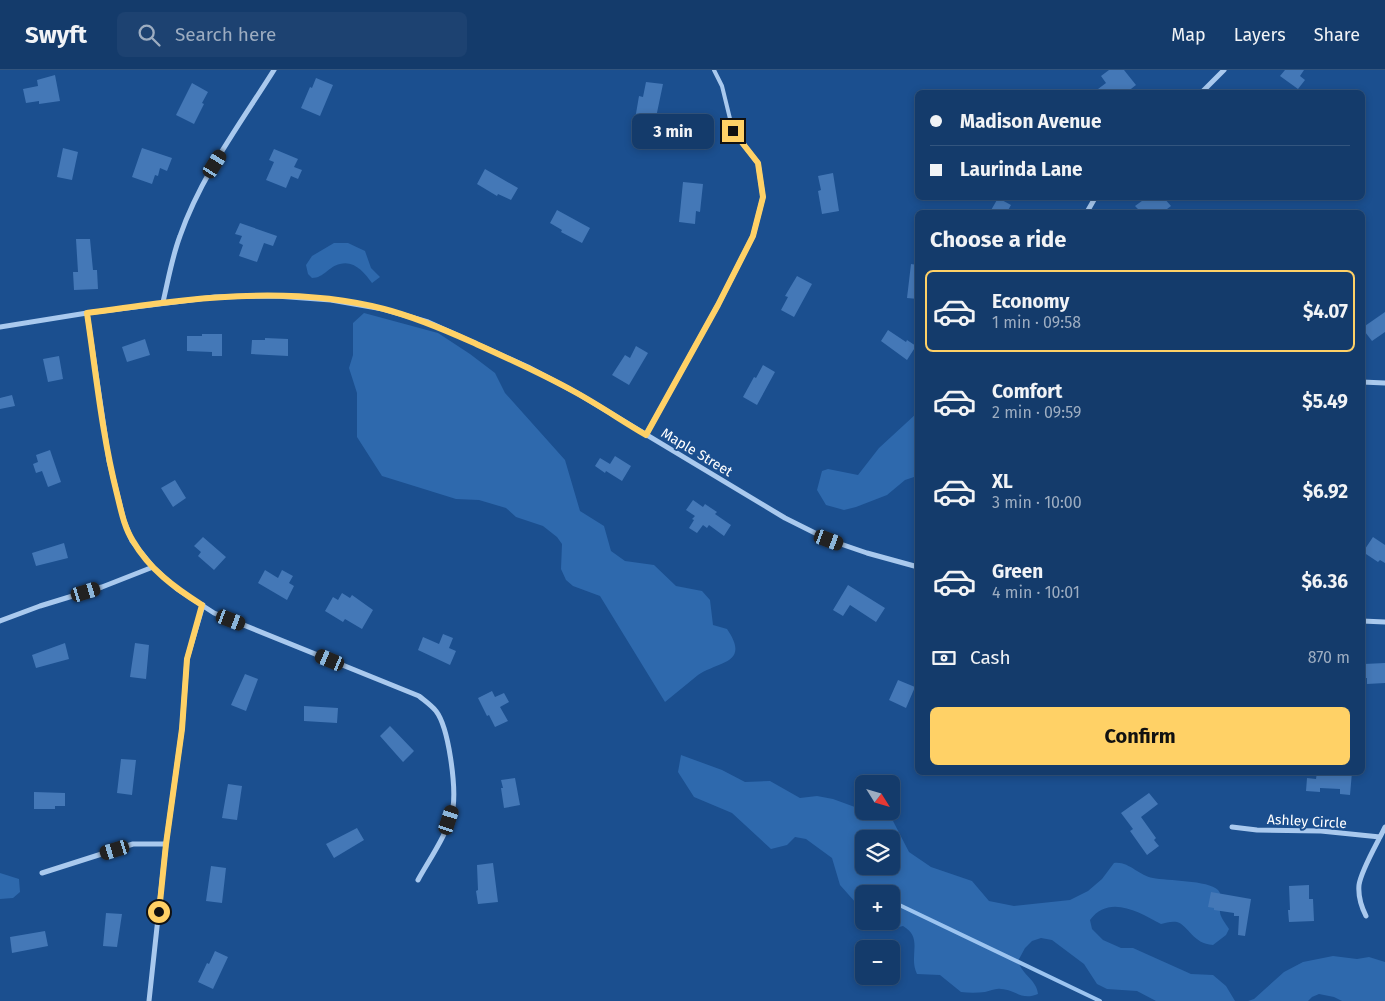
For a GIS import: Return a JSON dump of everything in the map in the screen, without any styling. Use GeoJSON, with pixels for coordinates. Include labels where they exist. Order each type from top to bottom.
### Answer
{"type":"FeatureCollection","features":[{"type":"Feature","properties":{"kind":"street"},"geometry":{"type":"LineString","coordinates":[[163,302],[179,238],[191,209],[205,180],[274,70]]}},
{"type":"Feature","properties":{"kind":"street"},"geometry":{"type":"LineString","coordinates":[[1204,90],[1224,70]]}},
{"type":"Feature","properties":{"kind":"street"},"geometry":{"type":"LineString","coordinates":[[646,435],[718,305],[753,236],[763,197],[758,163],[733,131]]}},
{"type":"Feature","properties":{"kind":"street","name":"Maple Street"},"geometry":{"type":"LineString","coordinates":[[0,327],[163,302],[215,297],[276,296],[331,300],[383,308],[428,322],[528,367],[577,393],[785,518],[829,540],[915,566]]}},
{"type":"Feature","properties":{"kind":"street"},"geometry":{"type":"LineString","coordinates":[[87,313],[109,461],[124,521],[132,541],[153,567],[176,589],[214,613],[419,696],[437,712],[447,738],[453,808],[438,844],[418,880]]}},
{"type":"Feature","properties":{"kind":"street"},"geometry":{"type":"LineString","coordinates":[[1365,382],[1385,383]]}},
{"type":"Feature","properties":{"kind":"street"},"geometry":{"type":"LineString","coordinates":[[0,621],[40,606],[102,587],[153,567]]}},
{"type":"Feature","properties":{"kind":"street"},"geometry":{"type":"LineString","coordinates":[[149,1001],[166,844],[182,729],[187,659],[202,605]]}},
{"type":"Feature","properties":{"kind":"street"},"geometry":{"type":"LineString","coordinates":[[1365,621],[1385,622]]}},
{"type":"Feature","properties":{"kind":"street","name":"Ashley Circle"},"geometry":{"type":"LineString","coordinates":[[1232,827],[1380,836]]}},
{"type":"Feature","properties":{"kind":"street"},"geometry":{"type":"LineString","coordinates":[[1366,916],[1360,903],[1359,884],[1385,827]]}},
{"type":"Feature","properties":{"kind":"street"},"geometry":{"type":"LineString","coordinates":[[42,873],[133,844],[166,844]]}},
{"type":"Feature","properties":{"kind":"lane"},"geometry":{"type":"LineString","coordinates":[[714,70],[722,86],[733,131]]}},
{"type":"Feature","properties":{"kind":"shaded area"},"geometry":{"type":"Polygon","coordinates":[[[334,243],[348,243],[365,251],[371,268],[380,277],[372,283],[359,268],[345,263],[336,265],[320,276],[312,278],[308,274],[306,265],[312,256],[334,243]]]}},
{"type":"Feature","properties":{"kind":"shaded area"},"geometry":{"type":"Polygon","coordinates":[[[364,313],[438,333],[495,373],[505,393],[565,460],[580,511],[604,526],[611,551],[625,561],[654,565],[676,586],[702,591],[710,600],[713,625],[727,629],[733,640],[734,655],[722,664],[698,675],[665,702],[600,596],[573,586],[566,580],[561,569],[562,544],[557,537],[543,526],[516,517],[506,508],[479,500],[456,499],[382,476],[357,437],[357,393],[349,368],[353,355],[353,323],[364,313]]]}},
{"type":"Feature","properties":{"kind":"shaded area"},"geometry":{"type":"Polygon","coordinates":[[[915,415],[915,477],[905,480],[887,495],[856,507],[844,510],[826,505],[817,490],[822,471],[828,469],[858,475],[879,448],[915,415]]]}},
{"type":"Feature","properties":{"kind":"shaded area"},"geometry":{"type":"Polygon","coordinates":[[[681,755],[722,770],[745,782],[770,781],[800,798],[817,796],[833,799],[855,807],[855,820],[893,821],[898,830],[855,830],[855,875],[900,875],[900,835],[909,852],[931,867],[972,881],[989,901],[1014,906],[1070,900],[1088,891],[1102,879],[1114,863],[1129,866],[1148,877],[1206,884],[1220,893],[1220,914],[1229,929],[1226,935],[1213,945],[1200,941],[1177,922],[1161,924],[1124,908],[1106,908],[1098,912],[1090,920],[1092,929],[1103,940],[1121,948],[1133,948],[1191,974],[1213,975],[1226,986],[1235,1001],[1156,1001],[1137,991],[1107,989],[1097,984],[1084,964],[1052,940],[1041,938],[1032,941],[1025,948],[1018,961],[1035,985],[1038,994],[1023,996],[999,989],[973,993],[961,992],[940,975],[917,974],[914,961],[913,936],[903,926],[900,927],[900,885],[855,885],[855,902],[840,885],[832,858],[806,839],[795,837],[787,845],[771,849],[732,813],[694,797],[678,772],[681,755]]]}},
{"type":"Feature","properties":{"kind":"shaded area"},"geometry":{"type":"Polygon","coordinates":[[[0,873],[19,879],[20,892],[13,898],[0,899],[0,873]]]}},
{"type":"Feature","properties":{"kind":"shaded area"},"geometry":{"type":"Polygon","coordinates":[[[1333,956],[1357,959],[1369,957],[1385,962],[1385,1001],[1342,1001],[1319,994],[1308,1001],[1248,1001],[1254,999],[1284,972],[1303,962],[1333,956]]]}},
{"type":"Feature","properties":{"kind":"building"},"geometry":{"type":"Polygon","coordinates":[[[1109,70],[1124,70],[1136,85],[1130,90],[1097,90],[1106,83],[1101,76],[1109,70]]]}},
{"type":"Feature","properties":{"kind":"building"},"geometry":{"type":"Polygon","coordinates":[[[1285,70],[1304,70],[1300,76],[1305,80],[1298,89],[1280,76],[1285,70]]]}},
{"type":"Feature","properties":{"kind":"building"},"geometry":{"type":"Polygon","coordinates":[[[55,75],[60,101],[39,104],[39,101],[26,103],[23,89],[38,86],[37,80],[55,75]]]}},
{"type":"Feature","properties":{"kind":"building"},"geometry":{"type":"Polygon","coordinates":[[[316,78],[333,85],[320,116],[301,108],[316,78]]]}},
{"type":"Feature","properties":{"kind":"building"},"geometry":{"type":"Polygon","coordinates":[[[646,82],[663,84],[654,127],[649,126],[647,139],[632,137],[639,96],[643,97],[646,82]]]}},
{"type":"Feature","properties":{"kind":"building"},"geometry":{"type":"Polygon","coordinates":[[[192,83],[208,92],[194,124],[176,115],[192,83]]]}},
{"type":"Feature","properties":{"kind":"building"},"geometry":{"type":"Polygon","coordinates":[[[63,148],[78,152],[72,180],[57,177],[63,148]]]}},
{"type":"Feature","properties":{"kind":"building"},"geometry":{"type":"Polygon","coordinates":[[[142,148],[172,158],[167,171],[160,168],[158,176],[155,175],[152,184],[132,177],[142,148]]]}},
{"type":"Feature","properties":{"kind":"building"},"geometry":{"type":"Polygon","coordinates":[[[274,149],[298,159],[294,167],[302,170],[298,179],[291,176],[286,188],[266,180],[274,162],[269,160],[274,149]]]}},
{"type":"Feature","properties":{"kind":"building"},"geometry":{"type":"Polygon","coordinates":[[[485,169],[518,188],[511,200],[498,194],[497,196],[477,184],[485,169]]]}},
{"type":"Feature","properties":{"kind":"building"},"geometry":{"type":"Polygon","coordinates":[[[833,173],[839,211],[822,214],[818,191],[821,190],[818,176],[833,173]]]}},
{"type":"Feature","properties":{"kind":"building"},"geometry":{"type":"Polygon","coordinates":[[[683,182],[703,184],[700,212],[696,211],[695,224],[679,222],[683,182]]]}},
{"type":"Feature","properties":{"kind":"building"},"geometry":{"type":"Polygon","coordinates":[[[997,200],[1002,200],[1011,205],[1008,210],[991,210],[997,200]]]}},
{"type":"Feature","properties":{"kind":"building"},"geometry":{"type":"Polygon","coordinates":[[[1143,200],[1166,200],[1171,206],[1166,210],[1139,210],[1135,206],[1143,200]]]}},
{"type":"Feature","properties":{"kind":"building"},"geometry":{"type":"Polygon","coordinates":[[[557,210],[590,228],[582,243],[561,232],[562,230],[550,223],[557,210]]]}},
{"type":"Feature","properties":{"kind":"building"},"geometry":{"type":"Polygon","coordinates":[[[240,223],[277,236],[273,246],[264,243],[257,262],[239,256],[243,245],[239,243],[242,236],[235,234],[240,223]]]}},
{"type":"Feature","properties":{"kind":"building"},"geometry":{"type":"Polygon","coordinates":[[[76,239],[90,239],[93,270],[97,270],[98,289],[74,290],[73,272],[78,272],[76,239]]]}},
{"type":"Feature","properties":{"kind":"building"},"geometry":{"type":"Polygon","coordinates":[[[911,264],[915,265],[915,299],[907,298],[911,264]]]}},
{"type":"Feature","properties":{"kind":"building"},"geometry":{"type":"Polygon","coordinates":[[[797,276],[812,284],[794,317],[781,310],[788,297],[785,296],[797,276]]]}},
{"type":"Feature","properties":{"kind":"building"},"geometry":{"type":"Polygon","coordinates":[[[1385,312],[1385,332],[1372,341],[1365,332],[1365,326],[1385,312]]]}},
{"type":"Feature","properties":{"kind":"building"},"geometry":{"type":"Polygon","coordinates":[[[888,330],[906,342],[907,340],[915,345],[915,348],[907,360],[881,341],[888,330]]]}},
{"type":"Feature","properties":{"kind":"building"},"geometry":{"type":"Polygon","coordinates":[[[202,334],[222,334],[222,356],[212,356],[212,352],[187,351],[187,336],[202,336],[202,334]]]}},
{"type":"Feature","properties":{"kind":"building"},"geometry":{"type":"Polygon","coordinates":[[[265,338],[288,339],[288,356],[251,354],[252,340],[265,340],[265,338]]]}},
{"type":"Feature","properties":{"kind":"building"},"geometry":{"type":"Polygon","coordinates":[[[145,339],[150,355],[127,362],[122,347],[145,339]]]}},
{"type":"Feature","properties":{"kind":"building"},"geometry":{"type":"Polygon","coordinates":[[[636,346],[648,353],[629,385],[612,375],[625,355],[630,358],[636,346]]]}},
{"type":"Feature","properties":{"kind":"building"},"geometry":{"type":"Polygon","coordinates":[[[59,356],[63,379],[48,382],[43,359],[59,356]]]}},
{"type":"Feature","properties":{"kind":"building"},"geometry":{"type":"Polygon","coordinates":[[[763,365],[775,372],[757,405],[743,397],[763,365]]]}},
{"type":"Feature","properties":{"kind":"building"},"geometry":{"type":"Polygon","coordinates":[[[12,395],[15,406],[0,409],[0,398],[12,395]]]}},
{"type":"Feature","properties":{"kind":"building"},"geometry":{"type":"Polygon","coordinates":[[[50,450],[61,482],[48,487],[42,471],[36,473],[33,464],[38,462],[36,455],[50,450]]]}},
{"type":"Feature","properties":{"kind":"building"},"geometry":{"type":"Polygon","coordinates":[[[615,456],[631,466],[622,481],[595,466],[600,458],[610,464],[615,456]]]}},
{"type":"Feature","properties":{"kind":"building"},"geometry":{"type":"Polygon","coordinates":[[[175,480],[186,498],[173,507],[161,488],[175,480]]]}},
{"type":"Feature","properties":{"kind":"building"},"geometry":{"type":"Polygon","coordinates":[[[693,500],[703,507],[705,504],[731,525],[724,536],[709,525],[707,528],[703,525],[697,533],[689,528],[695,516],[686,510],[693,500]]]}},
{"type":"Feature","properties":{"kind":"building"},"geometry":{"type":"Polygon","coordinates":[[[203,537],[226,557],[214,570],[198,556],[201,552],[194,546],[203,537]]]}},
{"type":"Feature","properties":{"kind":"building"},"geometry":{"type":"Polygon","coordinates":[[[1373,537],[1385,545],[1385,563],[1380,560],[1378,562],[1365,553],[1365,549],[1373,537]]]}},
{"type":"Feature","properties":{"kind":"building"},"geometry":{"type":"Polygon","coordinates":[[[64,543],[68,558],[36,566],[32,553],[64,543]]]}},
{"type":"Feature","properties":{"kind":"building"},"geometry":{"type":"Polygon","coordinates":[[[265,570],[278,578],[282,570],[293,576],[289,583],[294,586],[287,600],[258,583],[265,570]]]}},
{"type":"Feature","properties":{"kind":"building"},"geometry":{"type":"Polygon","coordinates":[[[848,585],[885,608],[876,622],[850,605],[843,616],[833,610],[848,585]]]}},
{"type":"Feature","properties":{"kind":"building"},"geometry":{"type":"Polygon","coordinates":[[[342,593],[350,598],[352,595],[373,610],[362,629],[345,619],[343,622],[325,611],[333,597],[338,600],[342,593]]]}},
{"type":"Feature","properties":{"kind":"building"},"geometry":{"type":"Polygon","coordinates":[[[443,634],[453,638],[449,648],[456,651],[450,665],[418,650],[423,637],[439,644],[443,634]]]}},
{"type":"Feature","properties":{"kind":"building"},"geometry":{"type":"Polygon","coordinates":[[[65,643],[69,659],[36,668],[32,655],[65,643]]]}},
{"type":"Feature","properties":{"kind":"building"},"geometry":{"type":"Polygon","coordinates":[[[135,643],[149,645],[146,679],[130,677],[135,643]]]}},
{"type":"Feature","properties":{"kind":"building"},"geometry":{"type":"Polygon","coordinates":[[[1385,663],[1385,683],[1367,684],[1365,664],[1385,663]]]}},
{"type":"Feature","properties":{"kind":"building"},"geometry":{"type":"Polygon","coordinates":[[[245,674],[258,679],[246,711],[231,705],[245,674]]]}},
{"type":"Feature","properties":{"kind":"building"},"geometry":{"type":"Polygon","coordinates":[[[898,680],[915,687],[906,708],[889,700],[898,680]]]}},
{"type":"Feature","properties":{"kind":"building"},"geometry":{"type":"Polygon","coordinates":[[[492,691],[495,697],[504,693],[509,702],[500,707],[508,721],[495,727],[478,698],[492,691]]]}},
{"type":"Feature","properties":{"kind":"building"},"geometry":{"type":"Polygon","coordinates":[[[304,706],[338,708],[337,723],[304,721],[304,706]]]}},
{"type":"Feature","properties":{"kind":"building"},"geometry":{"type":"Polygon","coordinates":[[[390,726],[414,751],[403,762],[380,736],[390,726]]]}},
{"type":"Feature","properties":{"kind":"building"},"geometry":{"type":"Polygon","coordinates":[[[121,759],[136,760],[132,795],[117,793],[121,759]]]}},
{"type":"Feature","properties":{"kind":"building"},"geometry":{"type":"Polygon","coordinates":[[[1317,775],[1352,775],[1350,795],[1340,794],[1340,789],[1320,788],[1320,792],[1306,791],[1307,778],[1316,779],[1317,775]]]}},
{"type":"Feature","properties":{"kind":"building"},"geometry":{"type":"Polygon","coordinates":[[[515,778],[520,805],[504,808],[501,780],[515,778]]]}},
{"type":"Feature","properties":{"kind":"building"},"geometry":{"type":"Polygon","coordinates":[[[228,784],[242,786],[237,820],[222,818],[228,784]]]}},
{"type":"Feature","properties":{"kind":"building"},"geometry":{"type":"Polygon","coordinates":[[[34,792],[65,793],[65,806],[55,806],[55,809],[34,809],[34,792]]]}},
{"type":"Feature","properties":{"kind":"building"},"geometry":{"type":"Polygon","coordinates":[[[1149,793],[1158,804],[1141,817],[1156,838],[1154,840],[1159,846],[1147,855],[1130,831],[1133,829],[1121,813],[1149,793]]]}},
{"type":"Feature","properties":{"kind":"building"},"geometry":{"type":"Polygon","coordinates":[[[357,828],[364,840],[334,858],[326,844],[357,828]]]}},
{"type":"Feature","properties":{"kind":"building"},"geometry":{"type":"Polygon","coordinates":[[[493,863],[498,902],[478,904],[476,891],[478,890],[477,865],[493,863]]]}},
{"type":"Feature","properties":{"kind":"building"},"geometry":{"type":"Polygon","coordinates":[[[211,866],[226,868],[222,903],[206,901],[211,866]]]}},
{"type":"Feature","properties":{"kind":"building"},"geometry":{"type":"Polygon","coordinates":[[[1309,885],[1309,899],[1313,899],[1314,921],[1289,922],[1289,886],[1309,885]]]}},
{"type":"Feature","properties":{"kind":"building"},"geometry":{"type":"Polygon","coordinates":[[[1211,892],[1251,899],[1245,936],[1238,935],[1239,916],[1208,907],[1211,892]]]}},
{"type":"Feature","properties":{"kind":"building"},"geometry":{"type":"Polygon","coordinates":[[[106,913],[122,914],[117,947],[103,946],[106,913]]]}},
{"type":"Feature","properties":{"kind":"building"},"geometry":{"type":"Polygon","coordinates":[[[45,931],[48,946],[12,953],[10,937],[45,931]]]}},
{"type":"Feature","properties":{"kind":"building"},"geometry":{"type":"Polygon","coordinates":[[[215,951],[228,957],[213,989],[198,982],[215,951]]]}},
{"type":"Feature","properties":{"kind":"waterway"},"geometry":{"type":"LineString","coordinates":[[900,905],[1100,1001]]}},
{"type":"Feature","properties":{"kind":"route"},"geometry":{"type":"LineString","coordinates":[[159,912],[166,844],[182,729],[187,659],[202,605],[176,589],[153,567],[132,541],[124,521],[109,461],[87,313],[163,302],[230,296],[276,296],[331,300],[383,308],[428,322],[528,367],[577,393],[646,435],[718,305],[753,236],[763,197],[758,163],[733,131]]}}]}
